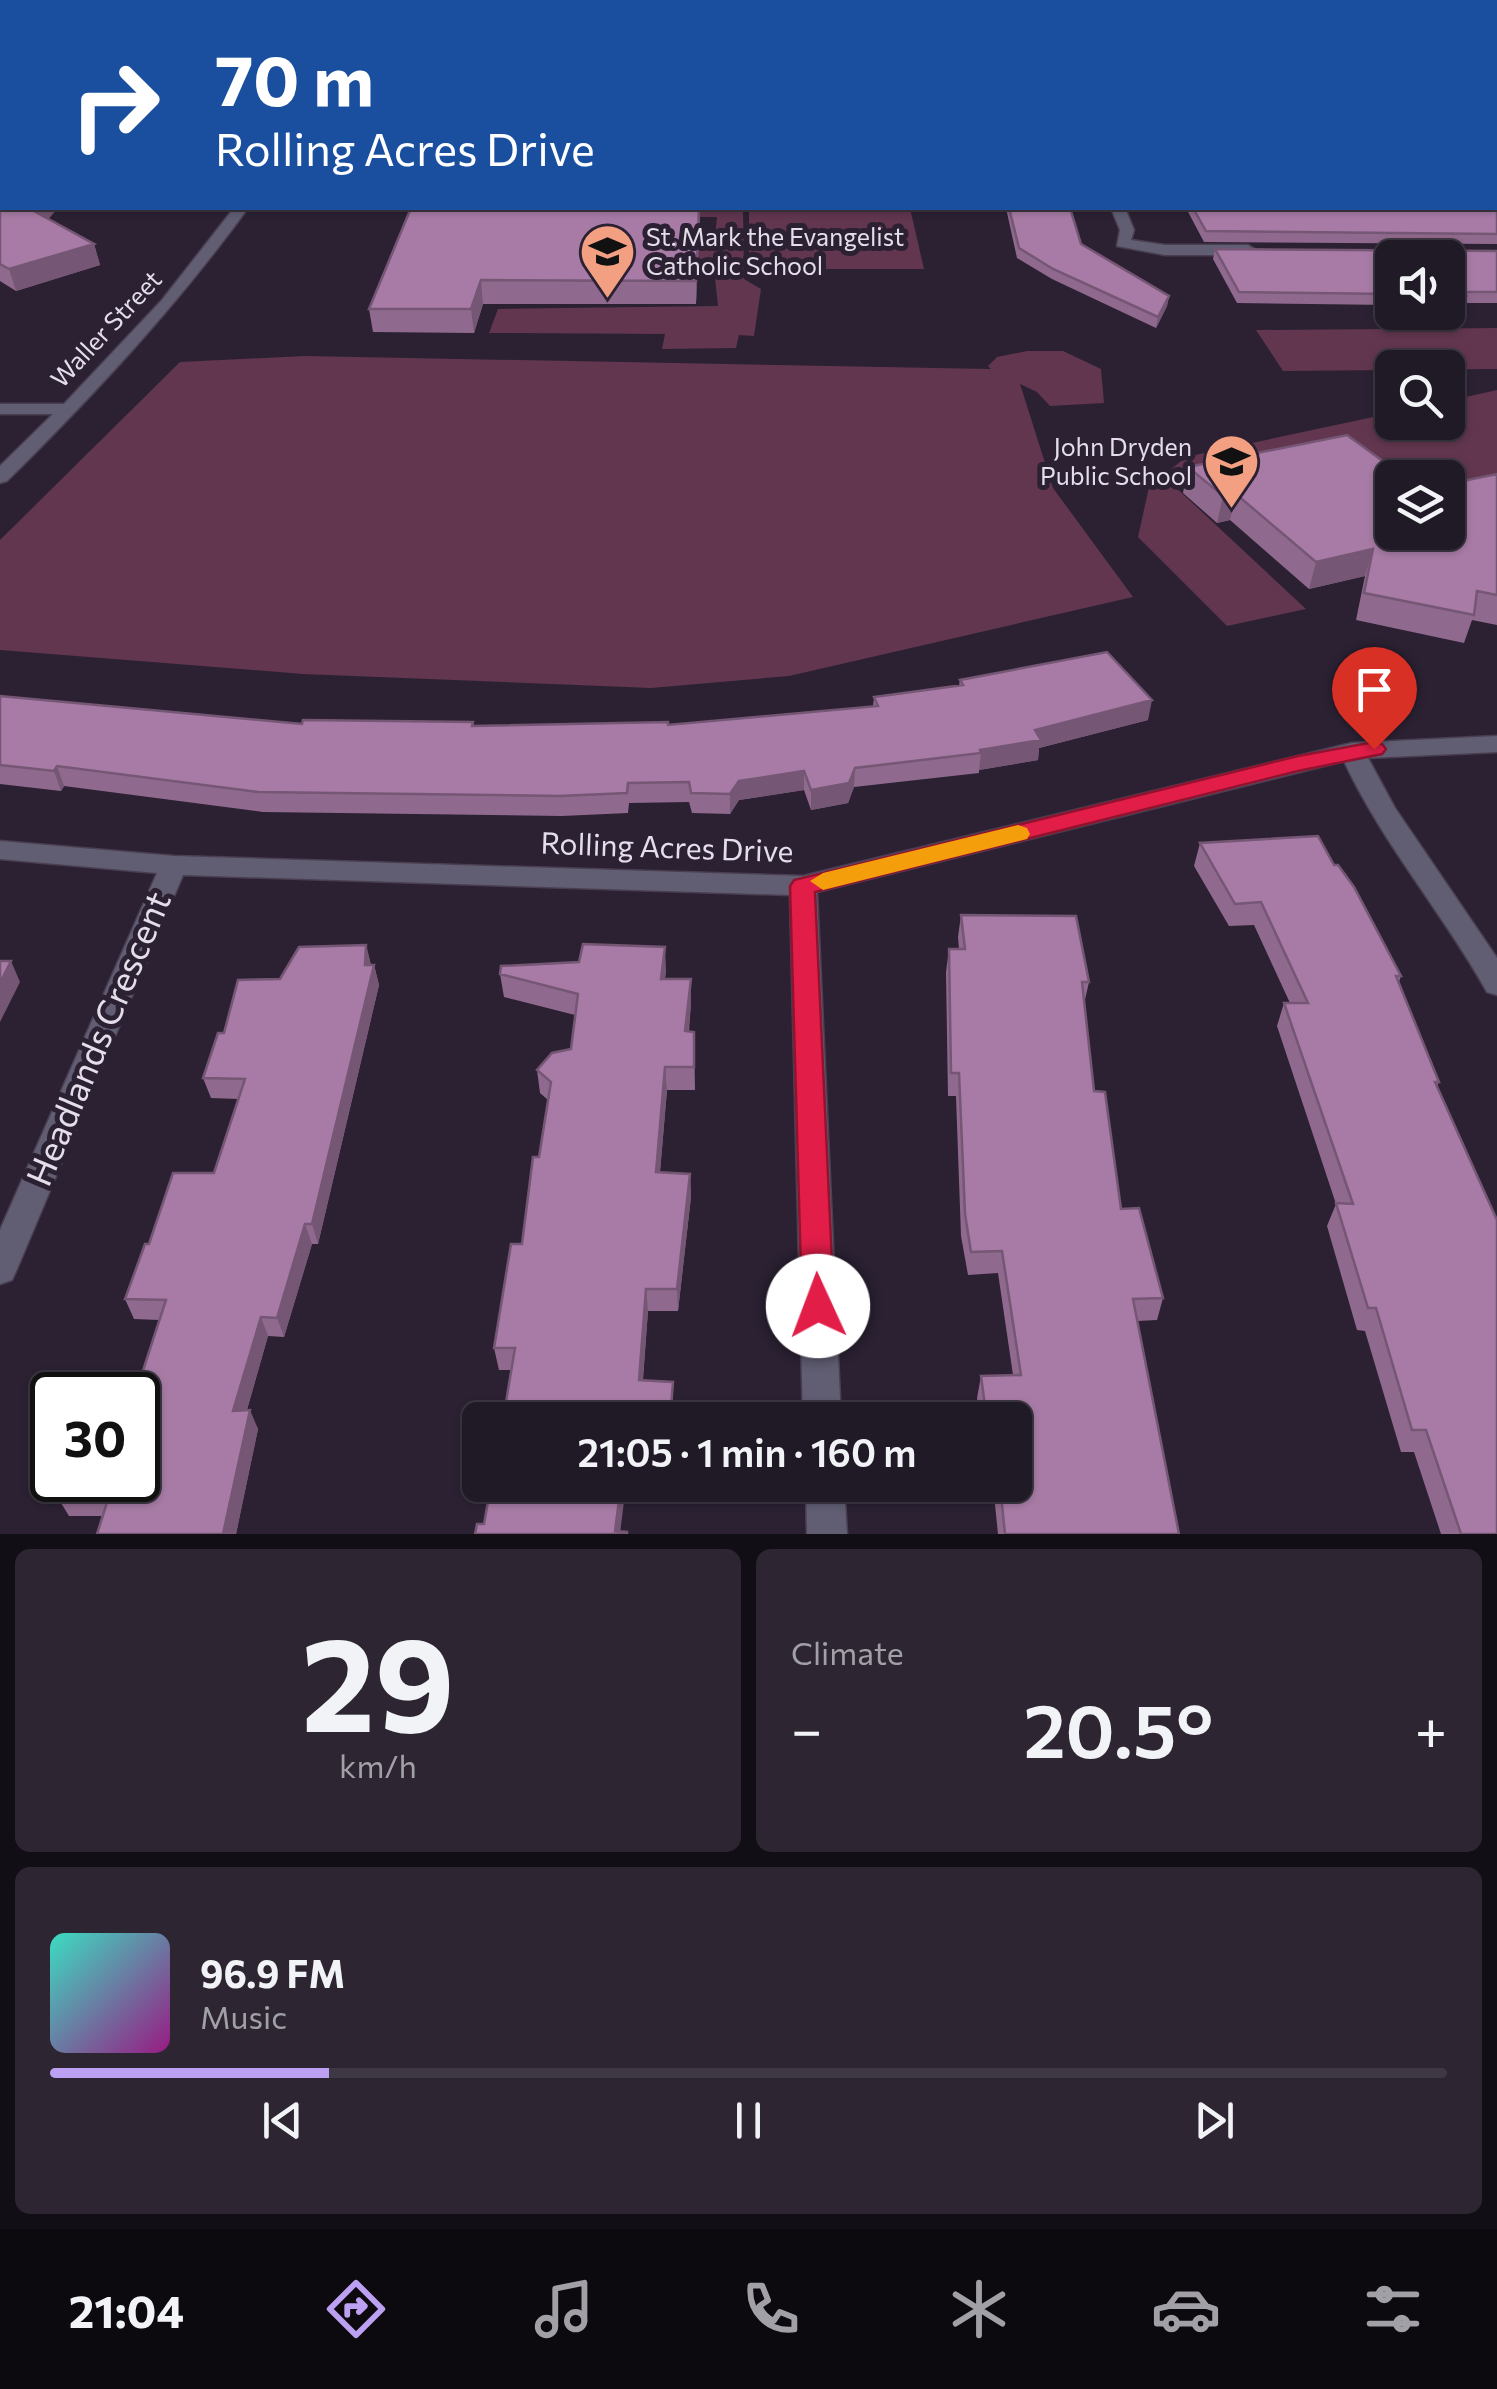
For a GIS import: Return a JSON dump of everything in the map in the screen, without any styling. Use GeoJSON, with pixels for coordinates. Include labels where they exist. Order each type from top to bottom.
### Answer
{"type":"FeatureCollection","features":[{"type":"Feature","properties":{"kind":"street","name":"Waller Street"},"geometry":{"type":"LineString","coordinates":[[0,477],[168,302],[239,210]]}},
{"type":"Feature","properties":{"kind":"street"},"geometry":{"type":"LineString","coordinates":[[1119,210],[1127,230],[1122,243],[1165,250],[1258,250]]}},
{"type":"Feature","properties":{"kind":"street"},"geometry":{"type":"LineString","coordinates":[[0,409],[67,408]]}},
{"type":"Feature","properties":{"kind":"street","name":"Rolling Acres Drive"},"geometry":{"type":"LineString","coordinates":[[0,850],[174,865],[803,886],[1352,751],[1497,744]]}},
{"type":"Feature","properties":{"kind":"street"},"geometry":{"type":"LineString","coordinates":[[1352,751],[1366,784],[1476,942],[1497,984]]}},
{"type":"Feature","properties":{"kind":"street","name":"Headlands Crescent"},"geometry":{"type":"LineString","coordinates":[[0,1269],[174,865]]}},
{"type":"Feature","properties":{"kind":"street"},"geometry":{"type":"LineString","coordinates":[[803,886],[821,1402]]}},
{"type":"Feature","properties":{"kind":"street"},"geometry":{"type":"LineString","coordinates":[[826,1502],[827,1534]]}},
{"type":"Feature","properties":{"kind":"shaded area"},"geometry":{"type":"Polygon","coordinates":[[[529,210],[743,210],[744,279],[761,289],[754,336],[739,335],[736,348],[662,349],[665,334],[489,333],[498,309],[718,306],[715,278],[689,277],[690,247],[714,247],[717,217],[527,216],[529,210]]]}},
{"type":"Feature","properties":{"kind":"shaded area"},"geometry":{"type":"Polygon","coordinates":[[[749,210],[910,210],[924,269],[749,269],[749,210]]]}},
{"type":"Feature","properties":{"kind":"shaded area"},"geometry":{"type":"Polygon","coordinates":[[[1497,328],[1497,369],[1465,369],[1465,350],[1375,350],[1375,370],[1283,371],[1256,330],[1465,330],[1497,328]]]}},
{"type":"Feature","properties":{"kind":"shaded area"},"geometry":{"type":"Polygon","coordinates":[[[1027,351],[1063,351],[1101,369],[1104,403],[1050,406],[1037,392],[1020,384],[1053,488],[1133,597],[789,676],[651,688],[303,674],[0,650],[0,540],[180,362],[305,356],[991,369],[988,366],[997,357],[1027,351]]]}},
{"type":"Feature","properties":{"kind":"shaded area"},"geometry":{"type":"Polygon","coordinates":[[[1497,390],[1497,481],[1465,488],[1465,460],[1375,460],[1375,465],[1337,447],[1170,482],[1306,609],[1227,626],[1138,537],[1149,487],[1186,457],[1375,417],[1375,440],[1465,440],[1465,397],[1497,390]]]}},
{"type":"Feature","properties":{"kind":"building"},"geometry":{"type":"Polygon","coordinates":[[[0,210],[32,210],[94,244],[9,269],[0,264],[0,210]]]}},
{"type":"Feature","properties":{"kind":"building"},"geometry":{"type":"Polygon","coordinates":[[[410,210],[699,210],[696,281],[481,280],[471,309],[369,309],[410,210]]]}},
{"type":"Feature","properties":{"kind":"building"},"geometry":{"type":"Polygon","coordinates":[[[1010,210],[1071,210],[1081,244],[1169,296],[1158,317],[1053,269],[1019,248],[1010,210]]]}},
{"type":"Feature","properties":{"kind":"building"},"geometry":{"type":"Polygon","coordinates":[[[1194,210],[1497,210],[1497,234],[1206,231],[1194,210]]]}},
{"type":"Feature","properties":{"kind":"building"},"geometry":{"type":"Polygon","coordinates":[[[1215,249],[1375,250],[1375,294],[1239,292],[1215,249]]]}},
{"type":"Feature","properties":{"kind":"building"},"geometry":{"type":"Polygon","coordinates":[[[1465,251],[1497,251],[1497,292],[1465,292],[1465,251]]]}},
{"type":"Feature","properties":{"kind":"building"},"geometry":{"type":"Polygon","coordinates":[[[1347,435],[1381,460],[1375,460],[1375,550],[1465,550],[1465,481],[1497,474],[1497,595],[1477,591],[1474,615],[1364,593],[1373,549],[1316,562],[1236,494],[1223,496],[1188,467],[1347,435]]]}},
{"type":"Feature","properties":{"kind":"building"},"geometry":{"type":"Polygon","coordinates":[[[1107,652],[1152,700],[1035,730],[1041,740],[980,750],[981,753],[855,768],[849,783],[811,790],[804,771],[739,781],[730,794],[691,793],[689,782],[628,783],[627,793],[560,796],[258,792],[57,766],[54,771],[0,765],[0,696],[302,724],[303,720],[473,722],[472,726],[668,725],[878,706],[874,697],[963,685],[960,680],[1107,652]]]}},
{"type":"Feature","properties":{"kind":"building"},"geometry":{"type":"Polygon","coordinates":[[[1318,836],[1334,865],[1354,887],[1401,976],[1396,976],[1439,1082],[1435,1082],[1497,1220],[1497,1534],[1461,1534],[1426,1430],[1412,1430],[1376,1308],[1368,1308],[1336,1203],[1353,1204],[1284,1003],[1308,1003],[1261,902],[1235,904],[1200,843],[1318,836]]]}},
{"type":"Feature","properties":{"kind":"building"},"geometry":{"type":"Polygon","coordinates":[[[961,915],[1076,916],[1089,982],[1082,982],[1094,1091],[1105,1092],[1121,1209],[1139,1208],[1163,1298],[1133,1299],[1179,1534],[1005,1534],[1002,1502],[1032,1502],[1032,1402],[985,1402],[981,1376],[1021,1375],[1002,1251],[971,1252],[965,1214],[959,1073],[951,1073],[949,949],[965,949],[961,915]]]}},
{"type":"Feature","properties":{"kind":"building"},"geometry":{"type":"Polygon","coordinates":[[[583,944],[665,947],[661,979],[691,979],[685,1031],[694,1032],[694,1067],[665,1067],[656,1172],[690,1174],[677,1289],[646,1289],[639,1380],[673,1382],[671,1402],[506,1402],[515,1348],[494,1348],[511,1244],[522,1244],[533,1157],[539,1157],[551,1082],[537,1070],[552,1053],[571,1049],[578,994],[500,974],[501,966],[579,962],[583,944]]]}},
{"type":"Feature","properties":{"kind":"building"},"geometry":{"type":"Polygon","coordinates":[[[366,945],[365,965],[374,965],[312,1224],[305,1224],[277,1318],[261,1317],[233,1411],[250,1410],[223,1534],[97,1534],[107,1502],[160,1502],[160,1372],[143,1372],[166,1300],[125,1299],[173,1173],[214,1173],[245,1079],[203,1078],[218,1033],[224,1033],[238,980],[280,979],[299,947],[366,945]]]}},
{"type":"Feature","properties":{"kind":"building"},"geometry":{"type":"Polygon","coordinates":[[[0,961],[11,961],[0,983],[0,961]]]}},
{"type":"Feature","properties":{"kind":"building"},"geometry":{"type":"Polygon","coordinates":[[[488,1502],[619,1502],[615,1531],[627,1534],[475,1534],[477,1524],[484,1524],[488,1502]]]}},
{"type":"Feature","properties":{"kind":"slow traffic"},"geometry":{"type":"LineString","coordinates":[[823,881],[1018,834]]}},
{"type":"Feature","properties":{"kind":"place","name":"St. Mark the Evangelist Catholic School"},"geometry":{"type":"Point","coordinates":[607,300]}},
{"type":"Feature","properties":{"kind":"place","name":"John Dryden Public School"},"geometry":{"type":"Point","coordinates":[1231,510]}},
{"type":"Feature","properties":{"kind":"route"},"geometry":{"type":"LineString","coordinates":[[818,1306],[803,886],[1352,751],[1374,749]]}}]}
